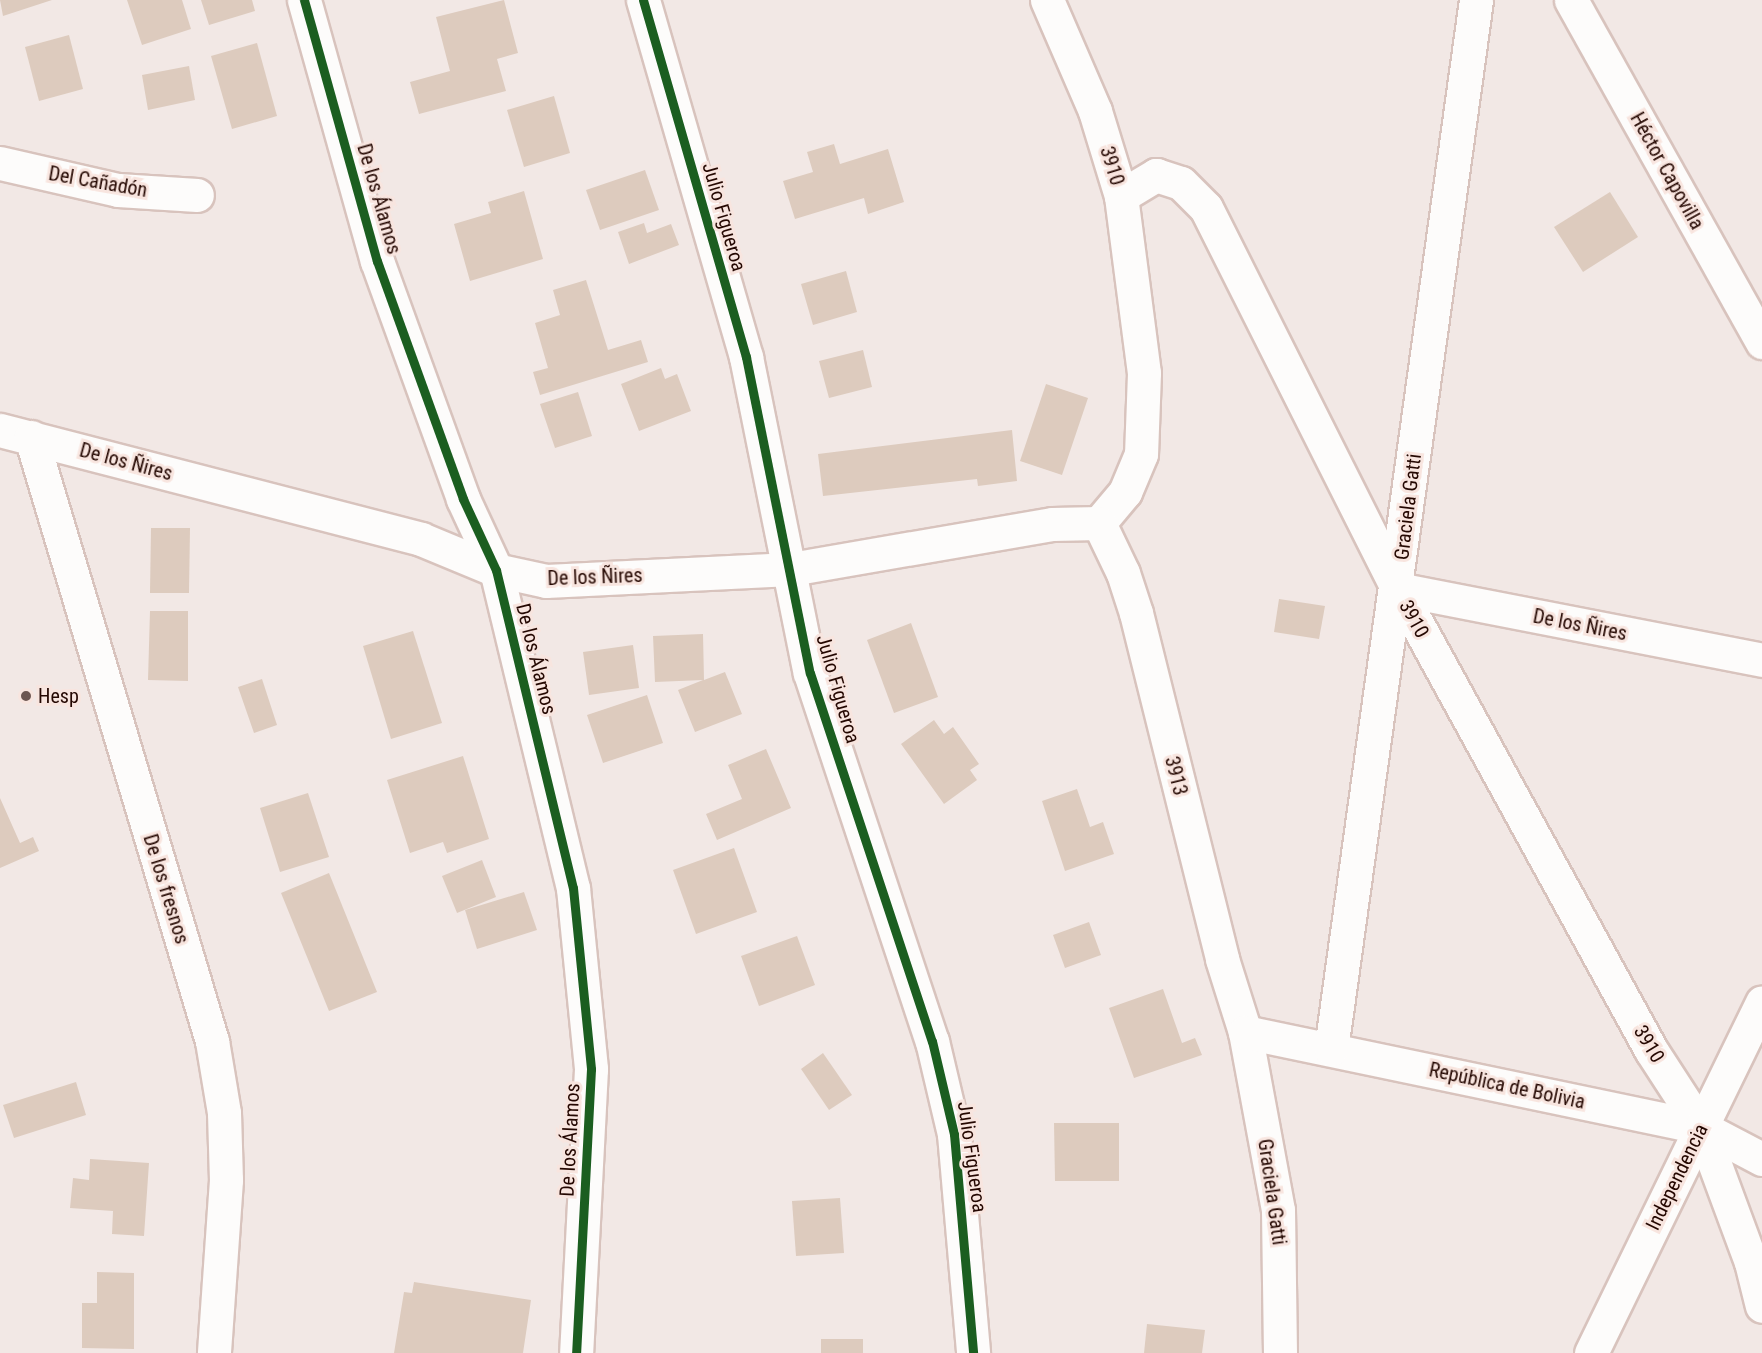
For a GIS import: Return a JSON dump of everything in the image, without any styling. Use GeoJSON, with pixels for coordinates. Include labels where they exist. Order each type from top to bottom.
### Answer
{"type":"FeatureCollection","features":[{"type":"Feature","properties":{"kind":"street","name":"De los Álamos"},"geometry":{"type":"LineString","coordinates":[[304,0],[377,261],[463,499],[496,570],[573,888],[584,962],[591,1069],[576,1353]]}},
{"type":"Feature","properties":{"kind":"street","name":"Julio Figueroa"},"geometry":{"type":"LineString","coordinates":[[643,0],[746,357],[791,569],[810,673],[932,1041],[954,1134],[973,1353]]}},
{"type":"Feature","properties":{"kind":"street","name":"3910"},"geometry":{"type":"LineString","coordinates":[[1047,0],[1095,111],[1121,196],[1156,175],[1181,183],[1206,208],[1398,589],[1651,1050],[1701,1127],[1751,1262],[1762,1306]]}},
{"type":"Feature","properties":{"kind":"street","name":"Graciela Gatti"},"geometry":{"type":"LineString","coordinates":[[1331,1049],[1398,589],[1434,285],[1476,0]]}},
{"type":"Feature","properties":{"kind":"street","name":"Héctor Capovilla"},"geometry":{"type":"LineString","coordinates":[[1571,0],[1762,342]]}},
{"type":"Feature","properties":{"kind":"street","name":"Del Cañadón"},"geometry":{"type":"LineString","coordinates":[[0,163],[118,190],[197,195]]}},
{"type":"Feature","properties":{"kind":"street"},"geometry":{"type":"LineString","coordinates":[[1099,524],[1125,492],[1141,454],[1144,373],[1121,196]]}},
{"type":"Feature","properties":{"kind":"street","name":"De los Ñires"},"geometry":{"type":"LineString","coordinates":[[15,434],[421,539],[496,570],[546,581],[791,569],[1052,524],[1099,524]]}},
{"type":"Feature","properties":{"kind":"street","name":"De los fresnos"},"geometry":{"type":"LineString","coordinates":[[15,434],[212,1041],[224,1113],[226,1180],[214,1353]]}},
{"type":"Feature","properties":{"kind":"street","name":"3913"},"geometry":{"type":"LineString","coordinates":[[1099,524],[1124,573],[1136,613],[1222,959],[1245,1032]]}},
{"type":"Feature","properties":{"kind":"street","name":"De los Ñires"},"geometry":{"type":"LineString","coordinates":[[1398,589],[1762,660]]}},
{"type":"Feature","properties":{"kind":"street","name":"Independencia"},"geometry":{"type":"LineString","coordinates":[[1592,1353],[1762,1002]]}},
{"type":"Feature","properties":{"kind":"street","name":"Graciela Gatti"},"geometry":{"type":"LineString","coordinates":[[1245,1032],[1278,1210],[1280,1353]]}},
{"type":"Feature","properties":{"kind":"street","name":"República de Bolivia"},"geometry":{"type":"LineString","coordinates":[[1245,1032],[1701,1127],[1762,1159]]}},
{"type":"Feature","properties":{"kind":"building"},"geometry":{"type":"Polygon","coordinates":[[[0,0],[52,0],[3,16],[0,0]]]}},
{"type":"Feature","properties":{"kind":"building"},"geometry":{"type":"Polygon","coordinates":[[[127,0],[182,0],[191,29],[142,45],[127,0]]]}},
{"type":"Feature","properties":{"kind":"building"},"geometry":{"type":"Polygon","coordinates":[[[201,0],[252,0],[255,11],[209,25],[201,0]]]}},
{"type":"Feature","properties":{"kind":"building"},"geometry":{"type":"Polygon","coordinates":[[[504,0],[518,53],[497,59],[506,91],[419,114],[410,82],[450,71],[436,17],[504,0]]]}},
{"type":"Feature","properties":{"kind":"building"},"geometry":{"type":"Polygon","coordinates":[[[69,35],[83,89],[39,101],[25,47],[69,35]]]}},
{"type":"Feature","properties":{"kind":"building"},"geometry":{"type":"Polygon","coordinates":[[[257,43],[277,116],[232,129],[211,56],[257,43]]]}},
{"type":"Feature","properties":{"kind":"building"},"geometry":{"type":"Polygon","coordinates":[[[189,66],[195,100],[148,110],[142,75],[189,66]]]}},
{"type":"Feature","properties":{"kind":"building"},"geometry":{"type":"Polygon","coordinates":[[[554,96],[570,153],[524,167],[507,110],[554,96]]]}},
{"type":"Feature","properties":{"kind":"building"},"geometry":{"type":"Polygon","coordinates":[[[834,144],[840,164],[888,149],[904,202],[868,214],[864,198],[795,219],[783,181],[813,172],[807,152],[834,144]]]}},
{"type":"Feature","properties":{"kind":"building"},"geometry":{"type":"Polygon","coordinates":[[[645,170],[659,210],[600,230],[586,190],[645,170]]]}},
{"type":"Feature","properties":{"kind":"building"},"geometry":{"type":"Polygon","coordinates":[[[524,191],[543,259],[470,281],[454,224],[491,213],[488,202],[524,191]]]}},
{"type":"Feature","properties":{"kind":"building"},"geometry":{"type":"Polygon","coordinates":[[[1610,192],[1638,237],[1583,272],[1554,227],[1610,192]]]}},
{"type":"Feature","properties":{"kind":"building"},"geometry":{"type":"Polygon","coordinates":[[[644,223],[647,233],[671,224],[679,245],[629,264],[618,232],[644,223]]]}},
{"type":"Feature","properties":{"kind":"building"},"geometry":{"type":"Polygon","coordinates":[[[846,271],[857,312],[813,325],[801,284],[846,271]]]}},
{"type":"Feature","properties":{"kind":"building"},"geometry":{"type":"Polygon","coordinates":[[[586,280],[608,350],[641,340],[648,362],[540,395],[533,372],[548,368],[535,323],[560,315],[553,290],[586,280]]]}},
{"type":"Feature","properties":{"kind":"building"},"geometry":{"type":"Polygon","coordinates":[[[863,350],[872,387],[829,398],[819,361],[863,350]]]}},
{"type":"Feature","properties":{"kind":"building"},"geometry":{"type":"Polygon","coordinates":[[[661,368],[665,379],[677,374],[691,411],[639,431],[621,384],[661,368]]]}},
{"type":"Feature","properties":{"kind":"building"},"geometry":{"type":"Polygon","coordinates":[[[1046,384],[1088,398],[1062,475],[1020,461],[1046,384]]]}},
{"type":"Feature","properties":{"kind":"building"},"geometry":{"type":"Polygon","coordinates":[[[578,392],[592,436],[555,448],[540,404],[578,392]]]}},
{"type":"Feature","properties":{"kind":"building"},"geometry":{"type":"Polygon","coordinates":[[[1012,430],[1017,481],[978,486],[977,479],[823,496],[818,454],[1012,430]]]}},
{"type":"Feature","properties":{"kind":"building"},"geometry":{"type":"Polygon","coordinates":[[[151,528],[190,528],[189,593],[150,593],[151,528]]]}},
{"type":"Feature","properties":{"kind":"building"},"geometry":{"type":"Polygon","coordinates":[[[1279,599],[1325,606],[1319,639],[1274,632],[1279,599]]]}},
{"type":"Feature","properties":{"kind":"building"},"geometry":{"type":"Polygon","coordinates":[[[150,611],[188,611],[188,681],[148,680],[150,611]]]}},
{"type":"Feature","properties":{"kind":"building"},"geometry":{"type":"Polygon","coordinates":[[[911,623],[938,697],[894,713],[867,640],[911,623]]]}},
{"type":"Feature","properties":{"kind":"building"},"geometry":{"type":"Polygon","coordinates":[[[413,631],[442,723],[391,739],[363,646],[413,631]]]}},
{"type":"Feature","properties":{"kind":"building"},"geometry":{"type":"Polygon","coordinates":[[[703,634],[704,680],[725,672],[742,714],[695,732],[678,690],[703,680],[655,682],[653,636],[703,634]]]}},
{"type":"Feature","properties":{"kind":"building"},"geometry":{"type":"Polygon","coordinates":[[[633,645],[639,688],[589,695],[583,652],[633,645]]]}},
{"type":"Feature","properties":{"kind":"building"},"geometry":{"type":"Polygon","coordinates":[[[262,679],[277,725],[254,733],[238,687],[262,679]]]}},
{"type":"Feature","properties":{"kind":"building"},"geometry":{"type":"Polygon","coordinates":[[[647,695],[663,743],[603,763],[587,715],[647,695]]]}},
{"type":"Feature","properties":{"kind":"building"},"geometry":{"type":"Polygon","coordinates":[[[934,720],[944,734],[953,727],[979,764],[970,770],[977,780],[944,804],[901,744],[934,720]]]}},
{"type":"Feature","properties":{"kind":"building"},"geometry":{"type":"Polygon","coordinates":[[[766,749],[791,808],[717,840],[706,814],[742,799],[728,765],[766,749]]]}},
{"type":"Feature","properties":{"kind":"building"},"geometry":{"type":"Polygon","coordinates":[[[463,756],[489,839],[447,853],[443,842],[410,853],[387,780],[463,756]]]}},
{"type":"Feature","properties":{"kind":"building"},"geometry":{"type":"Polygon","coordinates":[[[1077,789],[1090,827],[1103,822],[1114,854],[1065,871],[1042,801],[1077,789]]]}},
{"type":"Feature","properties":{"kind":"building"},"geometry":{"type":"Polygon","coordinates":[[[308,793],[329,857],[280,872],[260,808],[308,793]]]}},
{"type":"Feature","properties":{"kind":"building"},"geometry":{"type":"Polygon","coordinates":[[[0,798],[20,843],[33,837],[39,851],[0,868],[0,798]]]}},
{"type":"Feature","properties":{"kind":"building"},"geometry":{"type":"Polygon","coordinates":[[[734,848],[757,912],[696,934],[673,870],[734,848]]]}},
{"type":"Feature","properties":{"kind":"building"},"geometry":{"type":"Polygon","coordinates":[[[482,860],[496,897],[457,913],[442,876],[482,860]]]}},
{"type":"Feature","properties":{"kind":"building"},"geometry":{"type":"Polygon","coordinates":[[[329,873],[377,992],[329,1011],[281,893],[329,873]]]}},
{"type":"Feature","properties":{"kind":"building"},"geometry":{"type":"Polygon","coordinates":[[[524,892],[537,930],[477,949],[465,910],[524,892]]]}},
{"type":"Feature","properties":{"kind":"building"},"geometry":{"type":"Polygon","coordinates":[[[1089,922],[1101,955],[1065,968],[1053,935],[1089,922]]]}},
{"type":"Feature","properties":{"kind":"building"},"geometry":{"type":"Polygon","coordinates":[[[797,936],[815,985],[759,1006],[741,956],[797,936]]]}},
{"type":"Feature","properties":{"kind":"building"},"geometry":{"type":"Polygon","coordinates":[[[1163,989],[1182,1043],[1195,1038],[1202,1055],[1134,1078],[1109,1008],[1163,989]]]}},
{"type":"Feature","properties":{"kind":"building"},"geometry":{"type":"Polygon","coordinates":[[[823,1053],[852,1095],[829,1110],[801,1069],[823,1053]]]}},
{"type":"Feature","properties":{"kind":"building"},"geometry":{"type":"Polygon","coordinates":[[[76,1082],[86,1115],[14,1138],[3,1105],[76,1082]]]}},
{"type":"Feature","properties":{"kind":"building"},"geometry":{"type":"Polygon","coordinates":[[[1054,1123],[1119,1123],[1119,1181],[1055,1181],[1054,1123]]]}},
{"type":"Feature","properties":{"kind":"building"},"geometry":{"type":"Polygon","coordinates":[[[90,1159],[149,1163],[144,1236],[112,1234],[113,1211],[70,1208],[73,1178],[89,1180],[90,1159]]]}},
{"type":"Feature","properties":{"kind":"building"},"geometry":{"type":"Polygon","coordinates":[[[840,1198],[844,1253],[796,1256],[792,1201],[840,1198]]]}},
{"type":"Feature","properties":{"kind":"building"},"geometry":{"type":"Polygon","coordinates":[[[97,1272],[134,1273],[134,1349],[82,1348],[82,1303],[97,1303],[97,1272]]]}},
{"type":"Feature","properties":{"kind":"building"},"geometry":{"type":"Polygon","coordinates":[[[414,1282],[531,1300],[523,1353],[394,1353],[404,1292],[412,1293],[414,1282]]]}},
{"type":"Feature","properties":{"kind":"building"},"geometry":{"type":"Polygon","coordinates":[[[1147,1324],[1205,1330],[1202,1353],[1144,1353],[1147,1324]]]}},
{"type":"Feature","properties":{"kind":"building"},"geometry":{"type":"Polygon","coordinates":[[[821,1339],[863,1339],[863,1353],[821,1353],[821,1339]]]}},
{"type":"Feature","properties":{"kind":"cycle path"},"geometry":{"type":"LineString","coordinates":[[304,0],[377,261],[463,499],[496,570],[573,888],[591,1069],[576,1353]]}},
{"type":"Feature","properties":{"kind":"cycle path"},"geometry":{"type":"LineString","coordinates":[[643,0],[746,357],[810,673],[932,1041],[954,1134],[973,1353]]}},
{"type":"Feature","properties":{"kind":"place","name":"Hesp"},"geometry":{"type":"Point","coordinates":[26,696]}}]}
